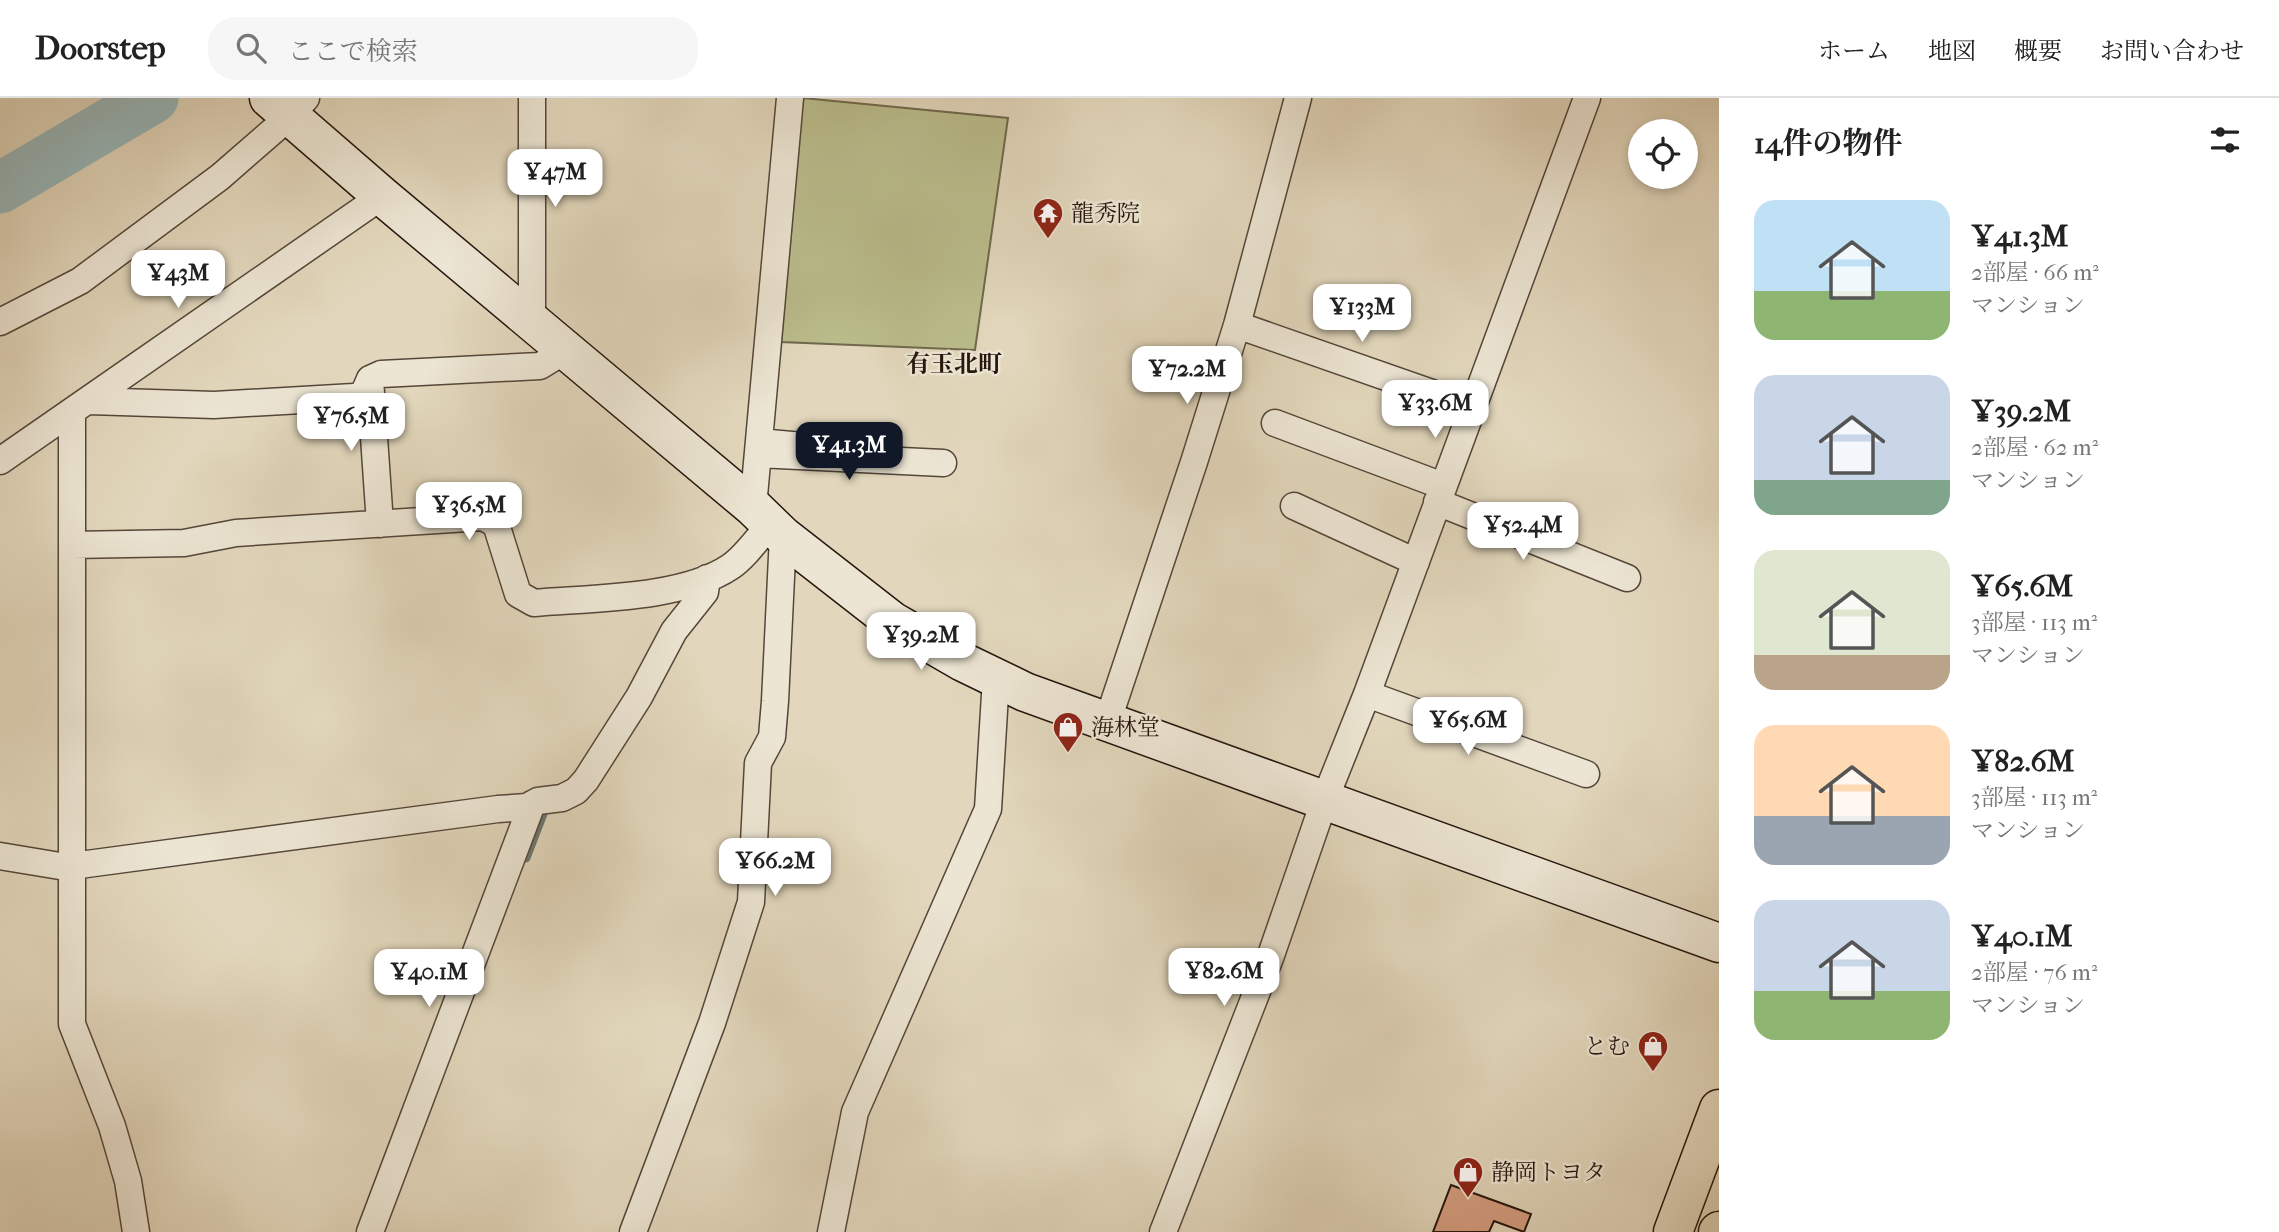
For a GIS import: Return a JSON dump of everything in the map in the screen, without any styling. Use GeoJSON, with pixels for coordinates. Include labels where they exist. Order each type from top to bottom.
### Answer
{"type":"FeatureCollection","features":[{"type":"Feature","properties":{"kind":"highway"},"geometry":{"type":"LineString","coordinates":[[1673,1232],[1719,1109]]}},
{"type":"Feature","properties":{"kind":"street"},"geometry":{"type":"LineString","coordinates":[[532,98],[532,320]]}},
{"type":"Feature","properties":{"kind":"street"},"geometry":{"type":"LineString","coordinates":[[633,1232],[712,1023],[751,902],[758,764],[772,737],[774,713],[769,522],[759,445],[790,98]]}},
{"type":"Feature","properties":{"kind":"street"},"geometry":{"type":"LineString","coordinates":[[1107,723],[1237,325],[1298,98]]}},
{"type":"Feature","properties":{"kind":"street"},"geometry":{"type":"LineString","coordinates":[[1163,1232],[1270,958],[1325,799],[1367,695],[1587,98]]}},
{"type":"Feature","properties":{"kind":"street"},"geometry":{"type":"LineString","coordinates":[[0,322],[80,281],[220,177],[288,104],[382,196],[769,522],[892,621],[963,662],[1025,692],[1719,943]]}},
{"type":"Feature","properties":{"kind":"street"},"geometry":{"type":"LineString","coordinates":[[0,461],[382,196]]}},
{"type":"Feature","properties":{"kind":"street"},"geometry":{"type":"LineString","coordinates":[[1237,325],[1472,407]]}},
{"type":"Feature","properties":{"kind":"street"},"geometry":{"type":"LineString","coordinates":[[81,406],[214,405],[354,397],[363,395],[370,379],[381,374],[540,366],[566,350]]}},
{"type":"Feature","properties":{"kind":"street"},"geometry":{"type":"LineString","coordinates":[[370,379],[380,524]]}},
{"type":"Feature","properties":{"kind":"street"},"geometry":{"type":"LineString","coordinates":[[81,406],[72,545],[72,1024],[112,1126],[128,1181],[136,1232]]}},
{"type":"Feature","properties":{"kind":"street"},"geometry":{"type":"LineString","coordinates":[[1275,423],[1627,578]]}},
{"type":"Feature","properties":{"kind":"street"},"geometry":{"type":"LineString","coordinates":[[759,445],[943,463]]}},
{"type":"Feature","properties":{"kind":"street"},"geometry":{"type":"LineString","coordinates":[[1294,506],[1416,562]]}},
{"type":"Feature","properties":{"kind":"street"},"geometry":{"type":"LineString","coordinates":[[72,545],[184,543],[236,533],[482,517],[496,524],[518,594],[534,603],[656,592],[684,586],[733,565],[769,522]]}},
{"type":"Feature","properties":{"kind":"street"},"geometry":{"type":"LineString","coordinates":[[0,856],[72,867],[527,807],[538,801],[562,799],[571,795],[586,780],[639,697],[674,631],[705,592],[707,578]]}},
{"type":"Feature","properties":{"kind":"street"},"geometry":{"type":"LineString","coordinates":[[831,1232],[855,1112],[988,809],[996,678]]}},
{"type":"Feature","properties":{"kind":"street"},"geometry":{"type":"LineString","coordinates":[[1367,695],[1586,774]]}},
{"type":"Feature","properties":{"kind":"street"},"geometry":{"type":"LineString","coordinates":[[370,1232],[532,804]]}},
{"type":"Feature","properties":{"kind":"lane"},"geometry":{"type":"LineString","coordinates":[[759,445],[860,444],[872,440]]}},
{"type":"Feature","properties":{"kind":"green space"},"geometry":{"type":"Polygon","coordinates":[[[803,98],[1008,118],[975,350],[781,342],[803,98]]]}},
{"type":"Feature","properties":{"kind":"building","name":"静岡トヨタ"},"geometry":{"type":"Polygon","coordinates":[[[1451,1185],[1531,1214],[1524,1232],[1494,1221],[1489,1232],[1433,1232],[1451,1185]]]}},
{"type":"Feature","properties":{"kind":"waterway"},"geometry":{"type":"LineString","coordinates":[[0,188],[153,98]]}},
{"type":"Feature","properties":{"kind":"waterway"},"geometry":{"type":"LineString","coordinates":[[526,858],[543,814]]}},
{"type":"Feature","properties":{"kind":"place","name":"龍秀院"},"geometry":{"type":"Point","coordinates":[1048,240]}},
{"type":"Feature","properties":{"kind":"place","name":"海林堂"},"geometry":{"type":"Point","coordinates":[1068,754]}},
{"type":"Feature","properties":{"kind":"place","name":"とむ"},"geometry":{"type":"Point","coordinates":[1653,1073]}},
{"type":"Feature","properties":{"kind":"place","name":"静岡トヨタ"},"geometry":{"type":"Point","coordinates":[1468,1199]}},
{"type":"Feature","properties":{"kind":"district","name":"有玉北町"},"geometry":{"type":"Point","coordinates":[954,364]}}]}
